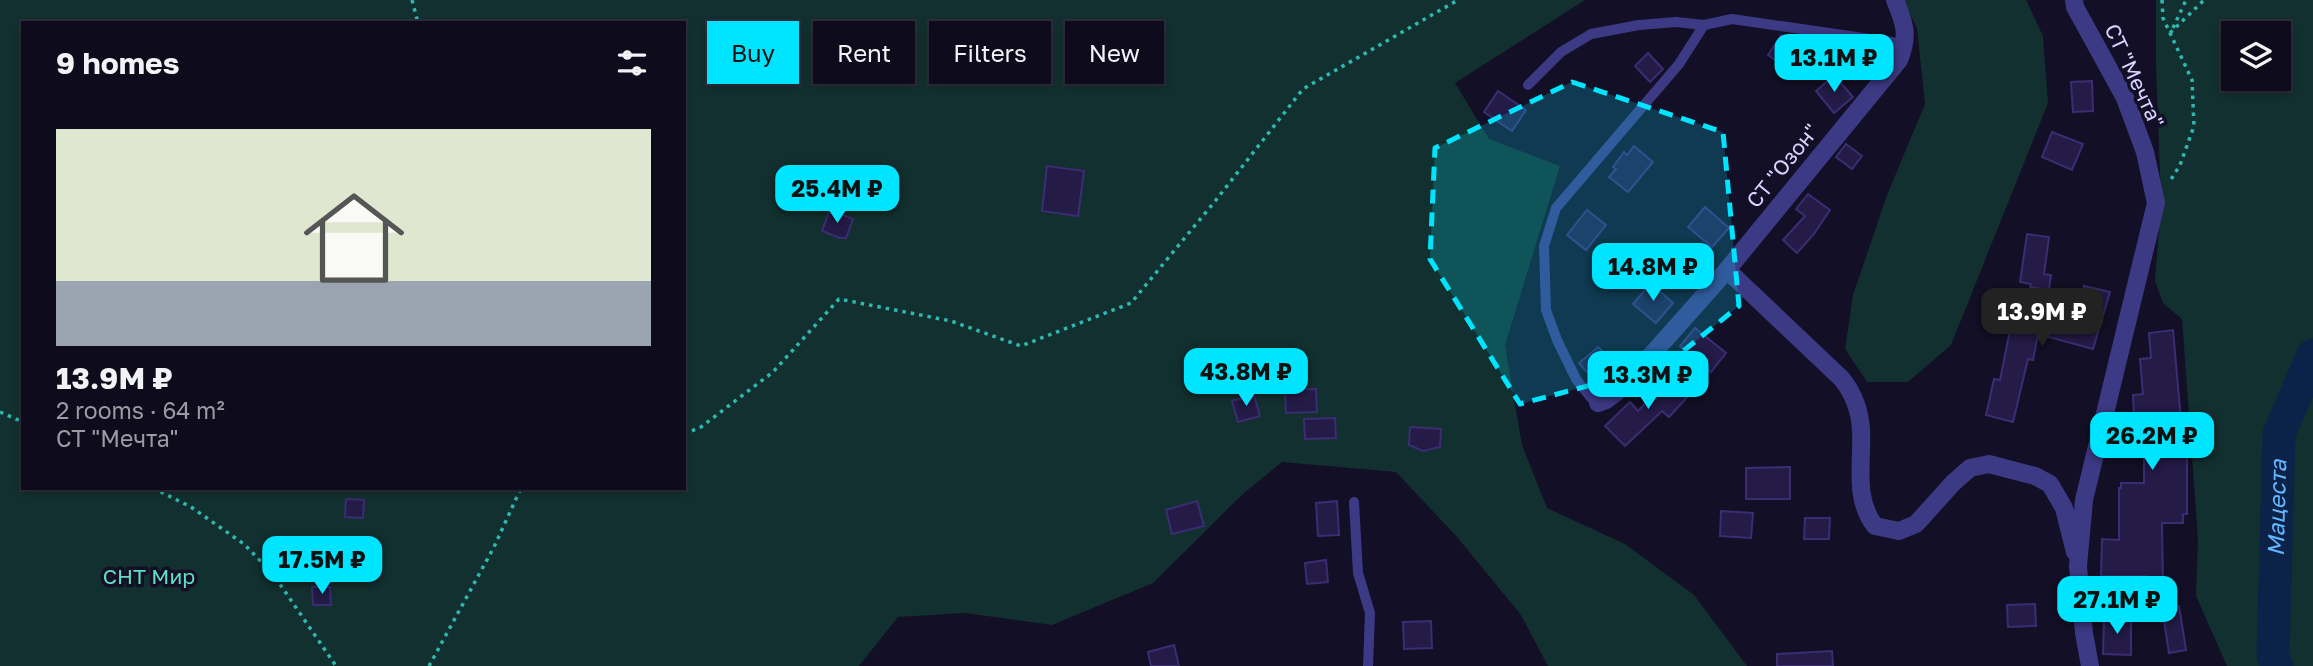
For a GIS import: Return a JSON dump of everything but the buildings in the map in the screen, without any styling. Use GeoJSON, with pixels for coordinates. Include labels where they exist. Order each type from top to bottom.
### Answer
{"type":"FeatureCollection","features":[{"type":"Feature","properties":{"kind":"street"},"geometry":{"type":"LineString","coordinates":[[1895,0],[1904,23],[1905,44]]}},
{"type":"Feature","properties":{"kind":"street","name":"СТ \"Мечта\""},"geometry":{"type":"LineString","coordinates":[[2074,0],[2125,98],[2145,152],[2156,203],[2084,500],[2078,566],[2090,666]]}},
{"type":"Feature","properties":{"kind":"street","name":"СТ \"Озон\""},"geometry":{"type":"LineString","coordinates":[[1598,403],[1622,388],[1727,270],[1899,60],[1905,44]]}},
{"type":"Feature","properties":{"kind":"street"},"geometry":{"type":"LineString","coordinates":[[1727,270],[1842,379],[1852,392],[1861,428],[1861,493],[1868,517],[1874,526],[1899,531],[1916,524],[1953,482],[1970,468],[1989,464],[2035,476],[2050,484],[2064,508],[2078,566]]}},
{"type":"Feature","properties":{"kind":"lane"},"geometry":{"type":"LineString","coordinates":[[1528,85],[1561,52],[1591,34],[1639,25],[1676,22],[1704,25],[1732,19],[1905,44]]}},
{"type":"Feature","properties":{"kind":"lane"},"geometry":{"type":"LineString","coordinates":[[1598,403],[1576,379],[1546,310],[1544,246],[1556,208],[1679,64],[1704,25]]}},
{"type":"Feature","properties":{"kind":"lane"},"geometry":{"type":"LineString","coordinates":[[1354,502],[1358,573],[1370,613],[1368,666]]}},
{"type":"Feature","properties":{"kind":"path"},"geometry":{"type":"LineString","coordinates":[[412,0],[417,21]]}},
{"type":"Feature","properties":{"kind":"path"},"geometry":{"type":"LineString","coordinates":[[686,433],[701,427],[773,372],[839,299],[951,321],[1021,345],[1131,303],[1303,89],[1458,0]]}},
{"type":"Feature","properties":{"kind":"path"},"geometry":{"type":"LineString","coordinates":[[2156,203],[2180,165],[2194,126],[2192,79],[2163,18],[2162,0]]}},
{"type":"Feature","properties":{"kind":"path"},"geometry":{"type":"LineString","coordinates":[[2170,33],[2186,0]]}},
{"type":"Feature","properties":{"kind":"path"},"geometry":{"type":"LineString","coordinates":[[2170,33],[2204,0]]}},
{"type":"Feature","properties":{"kind":"path"},"geometry":{"type":"LineString","coordinates":[[0,412],[21,421]]}},
{"type":"Feature","properties":{"kind":"path"},"geometry":{"type":"LineString","coordinates":[[157,490],[191,507],[244,544],[273,574],[336,666]]}},
{"type":"Feature","properties":{"kind":"path"},"geometry":{"type":"LineString","coordinates":[[429,666],[494,547],[521,490]]}},
{"type":"Feature","properties":{"kind":"highlighted area"},"geometry":{"type":"Polygon","coordinates":[[[1572,82],[1723,132],[1739,306],[1666,365],[1520,404],[1430,259],[1435,148],[1572,82]]]}},
{"type":"Feature","properties":{"kind":"green space","name":"СНТ Мир"},"geometry":{"type":"Polygon","coordinates":[[[0,0],[1585,0],[1455,83],[1489,139],[1560,166],[1505,345],[1522,445],[1547,508],[1625,544],[1694,595],[1747,666],[1548,666],[1521,615],[1457,537],[1396,472],[1282,462],[1244,493],[1153,583],[1052,625],[965,613],[898,617],[859,666],[0,666],[0,0]]]}},
{"type":"Feature","properties":{"kind":"green space"},"geometry":{"type":"Polygon","coordinates":[[[1903,0],[2026,0],[2043,36],[2048,103],[1951,345],[1908,382],[1867,382],[1845,349],[1853,295],[1887,195],[1925,104],[1917,28],[1903,0]]]}},
{"type":"Feature","properties":{"kind":"green space"},"geometry":{"type":"Polygon","coordinates":[[[2156,0],[2313,0],[2313,666],[2227,666],[2196,596],[2198,539],[2182,319],[2163,303],[2155,281],[2161,202],[2156,0]]]}},
{"type":"Feature","properties":{"kind":"waterway","name":"Мацеста"},"geometry":{"type":"LineString","coordinates":[[2277,666],[2273,656],[2279,434],[2313,355]]}}]}
